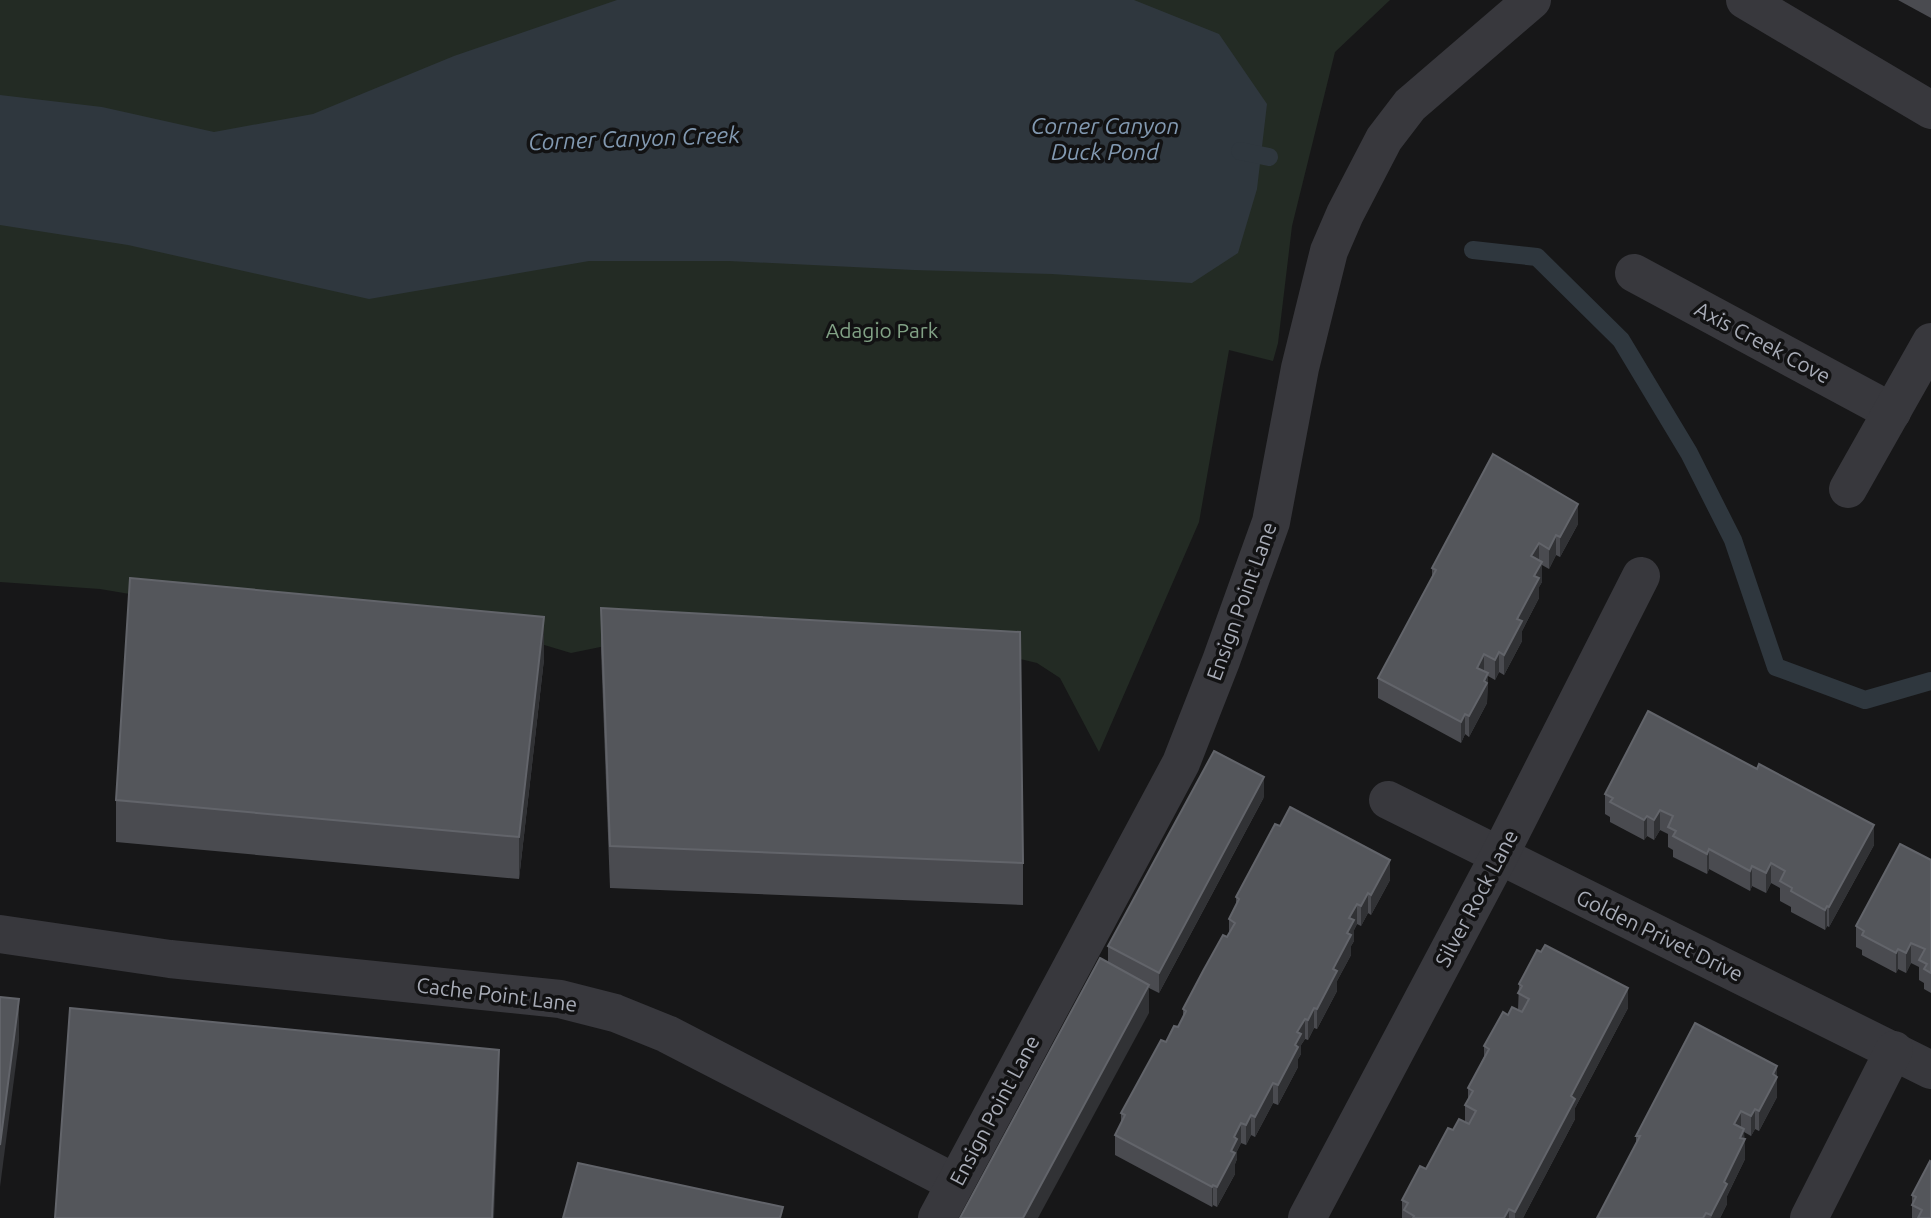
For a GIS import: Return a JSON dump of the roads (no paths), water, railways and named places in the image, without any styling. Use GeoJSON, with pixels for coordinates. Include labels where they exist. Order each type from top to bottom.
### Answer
{"type":"FeatureCollection","features":[{"type":"Feature","properties":{"kind":"street","name":"Ensign Point Lane"},"geometry":{"type":"LineString","coordinates":[[937,1218],[1181,763],[1271,522],[1300,368],[1329,251],[1345,214],[1384,139],[1410,105],[1532,0]]}},
{"type":"Feature","properties":{"kind":"street"},"geometry":{"type":"LineString","coordinates":[[1745,0],[1931,110]]}},
{"type":"Feature","properties":{"kind":"street","name":"Axis Creek Cove"},"geometry":{"type":"LineString","coordinates":[[1634,273],[1892,412]]}},
{"type":"Feature","properties":{"kind":"street"},"geometry":{"type":"LineString","coordinates":[[1848,489],[1931,342]]}},
{"type":"Feature","properties":{"kind":"street","name":"Silver Rock Lane"},"geometry":{"type":"LineString","coordinates":[[1307,1218],[1499,856],[1641,576]]}},
{"type":"Feature","properties":{"kind":"street","name":"Golden Privet Drive"},"geometry":{"type":"LineString","coordinates":[[1388,800],[1931,1070]]}},
{"type":"Feature","properties":{"kind":"street","name":"Cache Point Lane"},"geometry":{"type":"LineString","coordinates":[[0,934],[170,959],[560,999],[582,1004],[615,1013],[667,1034],[955,1183]]}},
{"type":"Feature","properties":{"kind":"street"},"geometry":{"type":"LineString","coordinates":[[1809,1218],[1894,1050]]}},
{"type":"Feature","properties":{"kind":"water","name":"Corner Canyon Duck Pond"},"geometry":{"type":"Polygon","coordinates":[[[617,0],[1134,0],[1219,34],[1267,104],[1257,189],[1238,253],[1192,283],[1052,274],[729,261],[589,261],[369,299],[128,245],[0,225],[0,95],[102,107],[214,132],[313,114],[454,56],[617,0]]]}},
{"type":"Feature","properties":{"kind":"waterway","name":"Corner Canyon Creek"},"geometry":{"type":"LineString","coordinates":[[1240,151],[1269,157]]}},
{"type":"Feature","properties":{"kind":"waterway","name":"Corner Canyon Creek"},"geometry":{"type":"LineString","coordinates":[[1473,250],[1537,257],[1621,340],[1689,453],[1733,540],[1776,667],[1865,700],[1931,681]]}},
{"type":"Feature","properties":{"kind":"park label","name":"Adagio Park"},"geometry":{"type":"Point","coordinates":[882,330]}}]}
